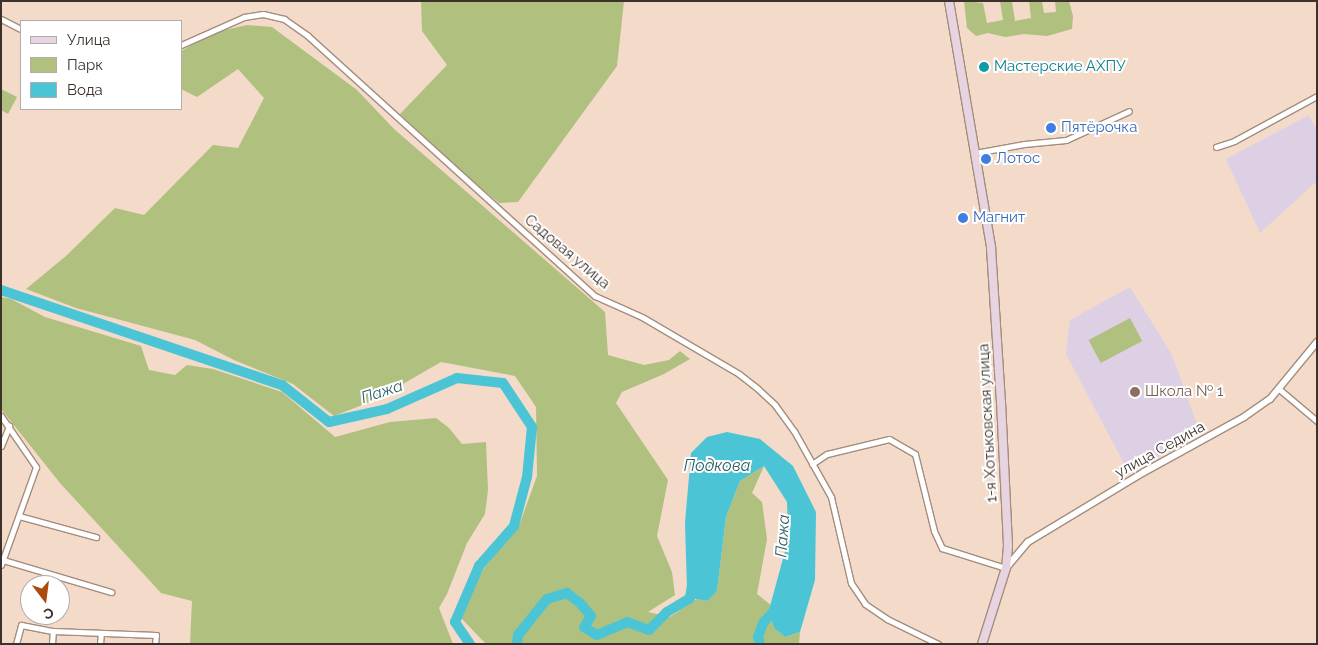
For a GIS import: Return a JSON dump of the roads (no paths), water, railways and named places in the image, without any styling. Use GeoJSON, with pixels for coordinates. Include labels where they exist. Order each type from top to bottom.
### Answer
{"type":"FeatureCollection","features":[{"type":"Feature","properties":{"kind":"main road","name":"1-я Хотьковская улица"},"geometry":{"type":"LineString","coordinates":[[949,1],[976,153],[994,276],[1007,536],[1006,568],[982,644]]}},
{"type":"Feature","properties":{"kind":"street","name":"Садовая улица"},"geometry":{"type":"LineString","coordinates":[[182,45],[244,17],[263,14],[284,19],[308,36],[595,296],[642,317],[739,374],[758,389],[775,405],[794,431],[830,497],[850,577],[865,604],[887,619],[938,644]]}},
{"type":"Feature","properties":{"kind":"street"},"geometry":{"type":"LineString","coordinates":[[1,19],[20,28]]}},
{"type":"Feature","properties":{"kind":"street"},"geometry":{"type":"LineString","coordinates":[[1216,147],[1234,141],[1317,96]]}},
{"type":"Feature","properties":{"kind":"street"},"geometry":{"type":"LineString","coordinates":[[976,153],[1024,144],[1066,140],[1129,111]]}},
{"type":"Feature","properties":{"kind":"street","name":"улица Седина"},"geometry":{"type":"LineString","coordinates":[[1006,568],[1028,542],[1144,472],[1244,417],[1270,399],[1317,342]]}},
{"type":"Feature","properties":{"kind":"street"},"geometry":{"type":"LineString","coordinates":[[1279,389],[1317,421]]}},
{"type":"Feature","properties":{"kind":"street"},"geometry":{"type":"LineString","coordinates":[[1,416],[36,467],[2,562],[111,592]]}},
{"type":"Feature","properties":{"kind":"street"},"geometry":{"type":"LineString","coordinates":[[1,446],[9,426]]}},
{"type":"Feature","properties":{"kind":"street"},"geometry":{"type":"LineString","coordinates":[[812,464],[827,454],[889,439],[914,454],[934,531],[942,548],[1006,568]]}},
{"type":"Feature","properties":{"kind":"street"},"geometry":{"type":"LineString","coordinates":[[19,516],[96,537]]}},
{"type":"Feature","properties":{"kind":"street"},"geometry":{"type":"LineString","coordinates":[[16,644],[21,625],[53,631],[156,635],[155,644]]}},
{"type":"Feature","properties":{"kind":"street"},"geometry":{"type":"LineString","coordinates":[[52,644],[53,631]]}},
{"type":"Feature","properties":{"kind":"street"},"geometry":{"type":"LineString","coordinates":[[100,644],[101,633]]}},
{"type":"Feature","properties":{"kind":"water","name":"Подкова"},"geometry":{"type":"Polygon","coordinates":[[[727,432],[760,439],[793,466],[816,512],[815,580],[800,632],[785,637],[774,628],[769,610],[788,540],[787,502],[764,466],[740,481],[726,517],[717,591],[708,601],[690,598],[687,589],[685,523],[691,453],[707,437],[727,432]]]}},
{"type":"Feature","properties":{"kind":"waterway","name":"Пажа"},"geometry":{"type":"LineString","coordinates":[[1,290],[282,385],[329,422],[387,409],[457,378],[503,383],[532,427],[527,477],[514,526],[479,566],[455,622],[470,644]]}},
{"type":"Feature","properties":{"kind":"waterway","name":"Пажа"},"geometry":{"type":"LineString","coordinates":[[517,644],[518,635],[547,599],[567,593],[580,603],[591,616],[584,627],[597,635],[627,622],[649,630],[667,612],[690,598],[692,586]]}},
{"type":"Feature","properties":{"kind":"waterway","name":"Пажа"},"geometry":{"type":"LineString","coordinates":[[760,644],[758,637],[763,623],[779,605]]}},
{"type":"Feature","properties":{"kind":"place","name":"Мастерские АХПУ"},"geometry":{"type":"Point","coordinates":[984,67]}},
{"type":"Feature","properties":{"kind":"place","name":"Пятёрочка"},"geometry":{"type":"Point","coordinates":[1051,128]}},
{"type":"Feature","properties":{"kind":"place","name":"Лотос"},"geometry":{"type":"Point","coordinates":[986,159]}},
{"type":"Feature","properties":{"kind":"place","name":"Магнит"},"geometry":{"type":"Point","coordinates":[963,218]}},
{"type":"Feature","properties":{"kind":"place","name":"Школа № 1"},"geometry":{"type":"Point","coordinates":[1135,392]}}]}
